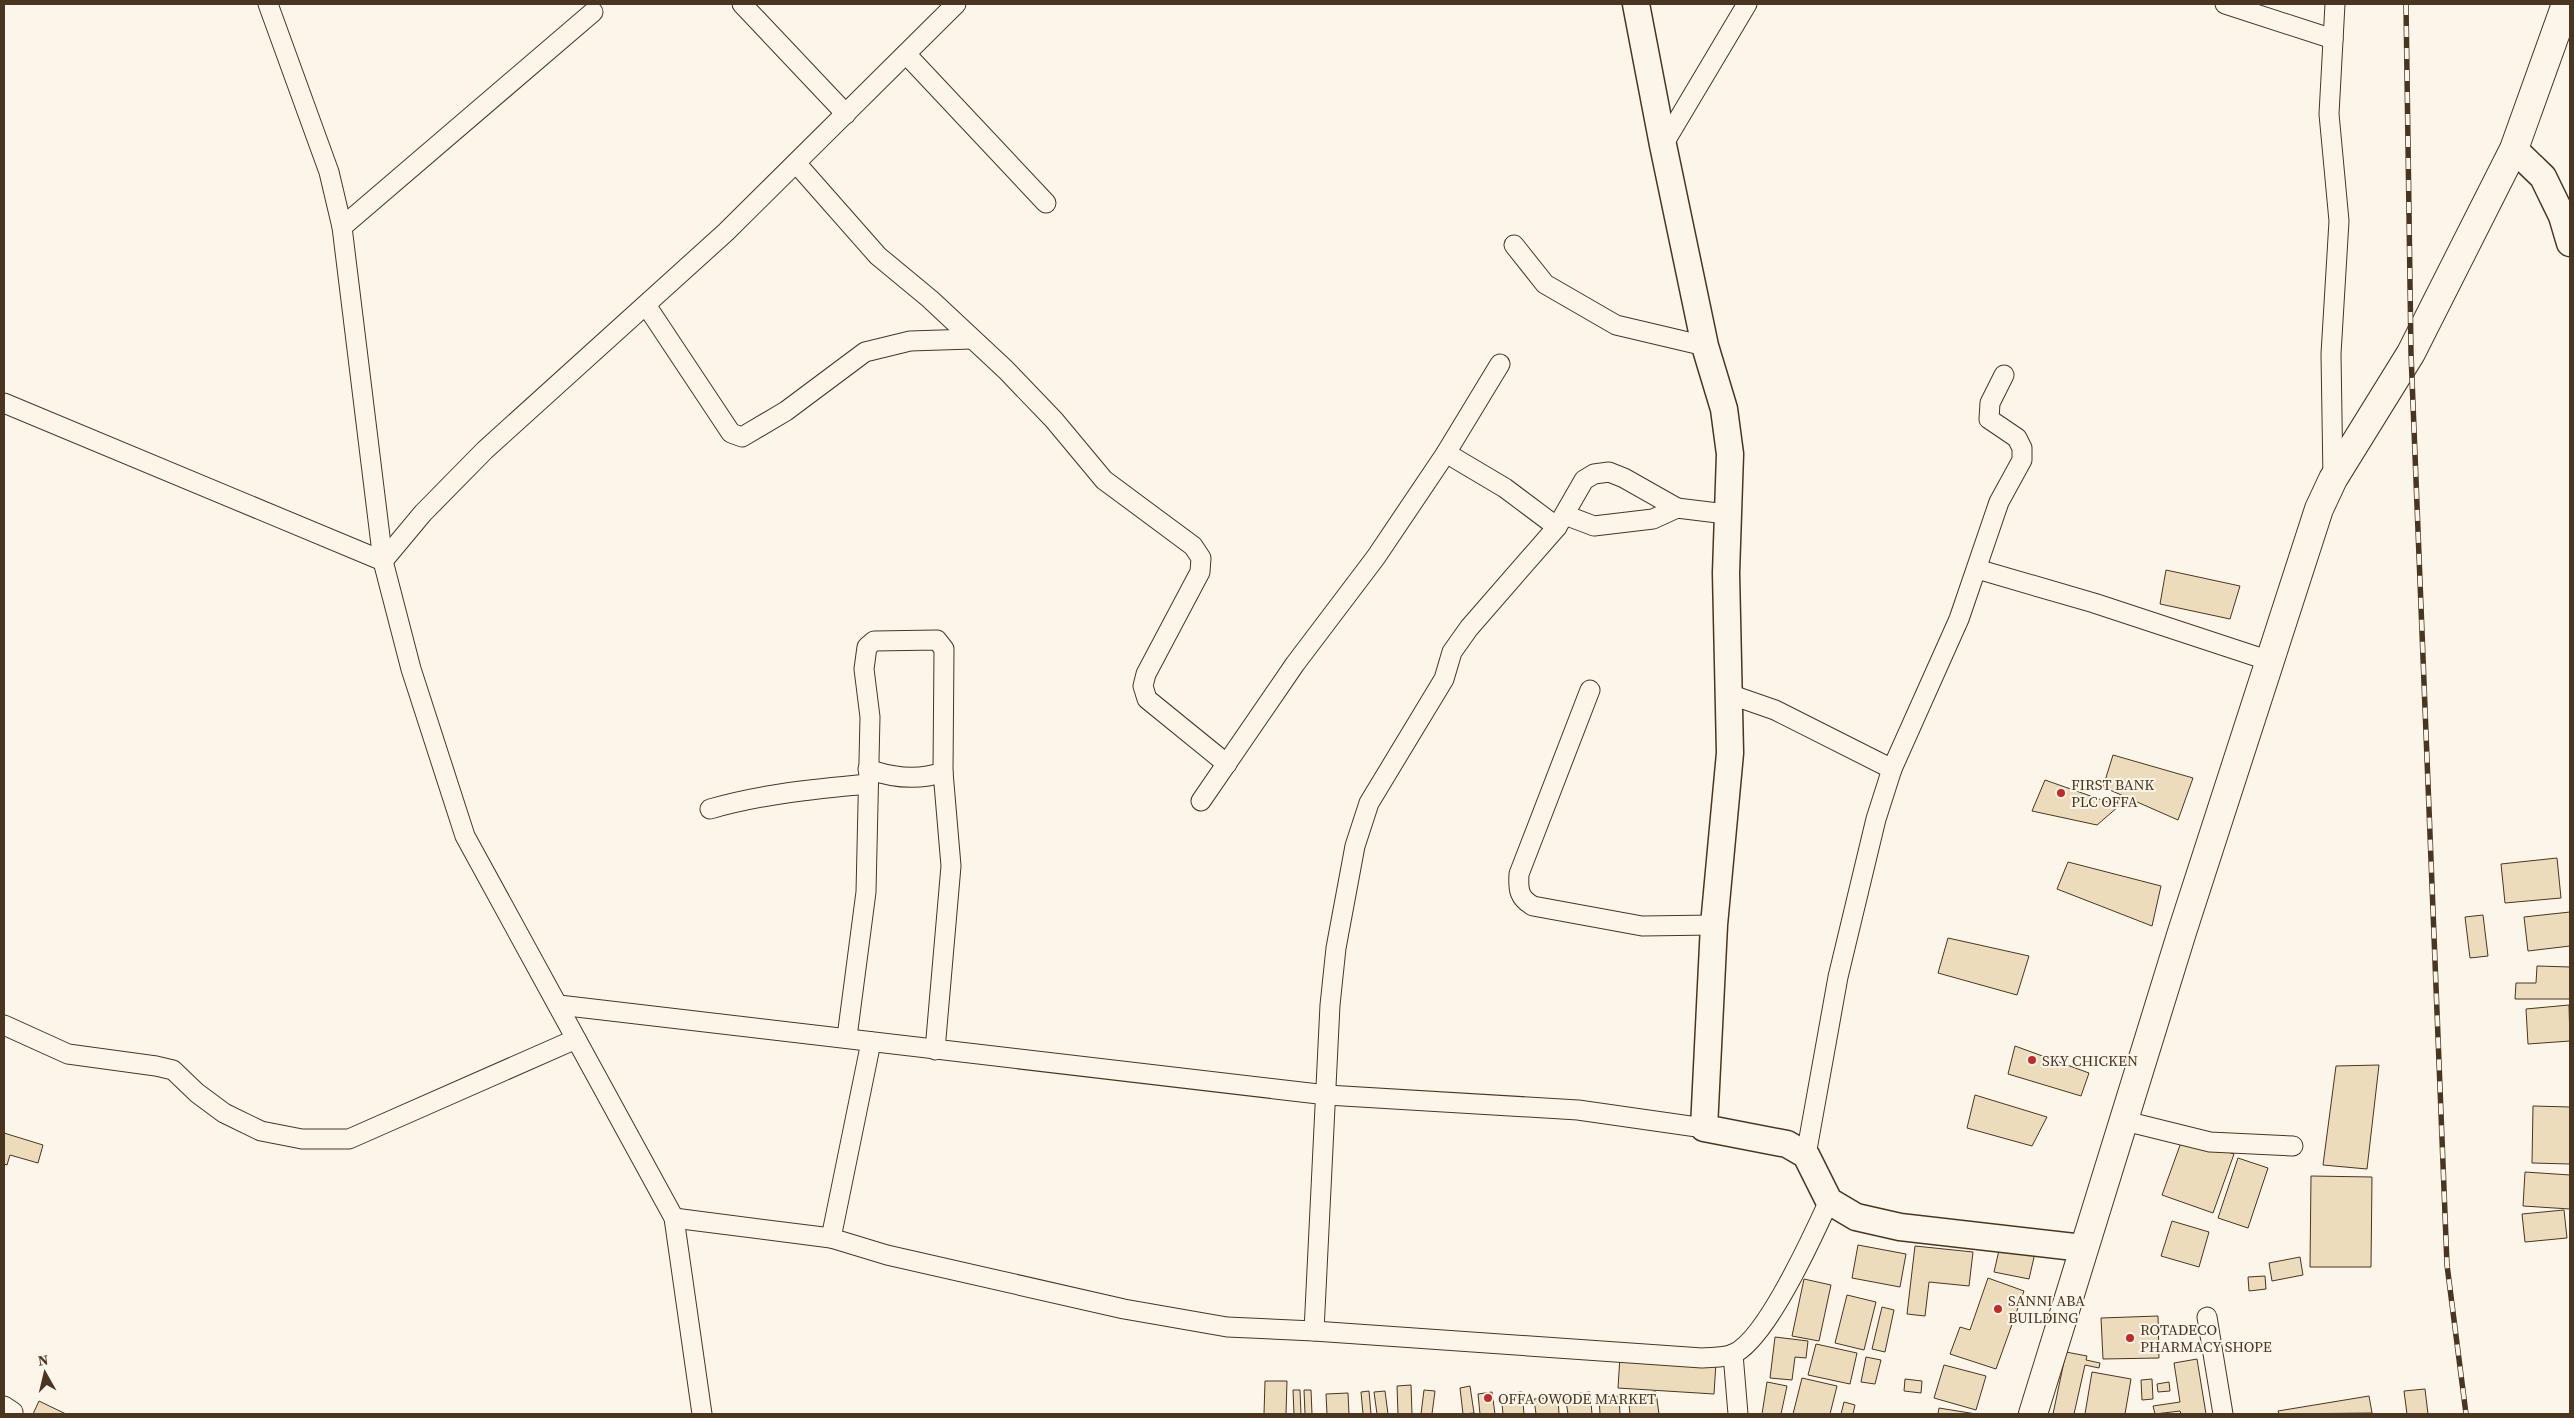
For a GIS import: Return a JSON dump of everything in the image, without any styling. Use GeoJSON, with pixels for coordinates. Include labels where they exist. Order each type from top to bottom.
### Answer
{"type":"FeatureCollection","features":[{"type":"Feature","properties":{"kind":"main road"},"geometry":{"type":"LineString","coordinates":[[2033,1414],[2083,1248],[2319,508],[2333,479],[2411,353],[2514,149],[2566,4]]}},
{"type":"Feature","properties":{"kind":"street"},"geometry":{"type":"LineString","coordinates":[[268,4],[329,172],[342,228],[383,561],[411,669],[465,836],[674,1218],[702,1414]]}},
{"type":"Feature","properties":{"kind":"street"},"geometry":{"type":"LineString","coordinates":[[742,4],[846,114]]}},
{"type":"Feature","properties":{"kind":"street"},"geometry":{"type":"LineString","coordinates":[[1636,4],[1705,346],[1724,409],[1730,454],[1726,514],[1730,753],[1714,925],[1704,1128]]}},
{"type":"Feature","properties":{"kind":"street"},"geometry":{"type":"LineString","coordinates":[[1663,145],[1747,4]]}},
{"type":"Feature","properties":{"kind":"street"},"geometry":{"type":"LineString","coordinates":[[2225,4],[2334,39]]}},
{"type":"Feature","properties":{"kind":"street"},"geometry":{"type":"LineString","coordinates":[[2333,479],[2331,354],[2339,222],[2330,114],[2335,4]]}},
{"type":"Feature","properties":{"kind":"street"},"geometry":{"type":"LineString","coordinates":[[383,561],[423,513],[485,450],[726,232],[906,54],[948,6]]}},
{"type":"Feature","properties":{"kind":"street"},"geometry":{"type":"LineString","coordinates":[[342,228],[593,12]]}},
{"type":"Feature","properties":{"kind":"street"},"geometry":{"type":"LineString","coordinates":[[906,54],[1046,203]]}},
{"type":"Feature","properties":{"kind":"street"},"geometry":{"type":"LineString","coordinates":[[2514,149],[2543,178],[2562,216],[2570,242]]}},
{"type":"Feature","properties":{"kind":"street"},"geometry":{"type":"LineString","coordinates":[[796,163],[878,256],[972,339],[1054,420],[1104,480],[1193,546],[1201,558],[1200,572],[1146,674],[1143,686],[1147,700],[1227,764]]}},
{"type":"Feature","properties":{"kind":"street"},"geometry":{"type":"LineString","coordinates":[[1514,244],[1545,284],[1616,325],[1705,346]]}},
{"type":"Feature","properties":{"kind":"street"},"geometry":{"type":"LineString","coordinates":[[646,305],[731,433],[742,437],[786,411],[865,352],[910,341],[972,339]]}},
{"type":"Feature","properties":{"kind":"street"},"geometry":{"type":"LineString","coordinates":[[1201,801],[1295,664],[1376,557],[1446,453],[1500,364]]}},
{"type":"Feature","properties":{"kind":"street"},"geometry":{"type":"LineString","coordinates":[[1806,1155],[1838,976],[1876,819],[1892,769],[1958,619],[1999,502],[2022,460],[2022,448],[2017,438],[1989,419],[1990,403],[2004,375]]}},
{"type":"Feature","properties":{"kind":"street"},"geometry":{"type":"LineString","coordinates":[[4,403],[383,561]]}},
{"type":"Feature","properties":{"kind":"street"},"geometry":{"type":"LineString","coordinates":[[1446,453],[1561,521],[1594,526],[1653,519],[1677,508]]}},
{"type":"Feature","properties":{"kind":"street"},"geometry":{"type":"LineString","coordinates":[[1314,1331],[1330,1005],[1336,948],[1355,846],[1369,803],[1444,679],[1452,652],[1469,628],[1561,521],[1584,480],[1594,474],[1609,472],[1624,478],[1677,508],[1726,514]]}},
{"type":"Feature","properties":{"kind":"street"},"geometry":{"type":"LineString","coordinates":[[1977,569],[2094,603],[2270,661]]}},
{"type":"Feature","properties":{"kind":"street"},"geometry":{"type":"LineString","coordinates":[[847,1037],[866,892],[870,717],[864,668],[867,647],[874,640],[937,640],[944,649],[943,772],[951,866],[935,1050]]}},
{"type":"Feature","properties":{"kind":"street"},"geometry":{"type":"LineString","coordinates":[[1590,690],[1519,874],[1518,889],[1523,900],[1541,908],[1642,926],[1714,925]]}},
{"type":"Feature","properties":{"kind":"street"},"geometry":{"type":"LineString","coordinates":[[1729,694],[1775,710],[1892,769]]}},
{"type":"Feature","properties":{"kind":"street"},"geometry":{"type":"LineString","coordinates":[[710,809],[742,800],[868,777],[930,777],[943,772]]}},
{"type":"Feature","properties":{"kind":"street"},"geometry":{"type":"LineString","coordinates":[[558,1005],[847,1037],[935,1050],[1327,1095],[1578,1110],[1704,1128],[1787,1144],[1806,1155],[1829,1202],[1856,1216],[1900,1227],[2083,1248]]}},
{"type":"Feature","properties":{"kind":"street"},"geometry":{"type":"LineString","coordinates":[[4,1025],[68,1054],[173,1070],[192,1088],[224,1113],[261,1131],[302,1139],[349,1139],[576,1039]]}},
{"type":"Feature","properties":{"kind":"street"},"geometry":{"type":"LineString","coordinates":[[831,1238],[871,1042]]}},
{"type":"Feature","properties":{"kind":"street"},"geometry":{"type":"LineString","coordinates":[[2125,1121],[2210,1142],[2293,1146]]}},
{"type":"Feature","properties":{"kind":"street"},"geometry":{"type":"LineString","coordinates":[[674,1218],[831,1238],[887,1254],[1124,1309],[1227,1327],[1314,1331],[1702,1358],[1733,1354],[1762,1329],[1805,1252],[1829,1202]]}},
{"type":"Feature","properties":{"kind":"street"},"geometry":{"type":"LineString","coordinates":[[2207,1317],[2223,1414]]}},
{"type":"Feature","properties":{"kind":"street"},"geometry":{"type":"LineString","coordinates":[[1733,1354],[1738,1414]]}},
{"type":"Feature","properties":{"kind":"building"},"geometry":{"type":"Polygon","coordinates":[[[2166,570],[2240,586],[2230,619],[2160,604],[2166,570]]]}},
{"type":"Feature","properties":{"kind":"building"},"geometry":{"type":"Polygon","coordinates":[[[2113,755],[2193,778],[2178,820],[2103,787],[2113,755]]]}},
{"type":"Feature","properties":{"kind":"building","name":"FIRST BANK PLC OFFA"},"geometry":{"type":"Polygon","coordinates":[[[2045,780],[2119,806],[2097,825],[2032,811],[2045,780]]]}},
{"type":"Feature","properties":{"kind":"building"},"geometry":{"type":"Polygon","coordinates":[[[2557,858],[2561,898],[2505,903],[2501,864],[2557,858]]]}},
{"type":"Feature","properties":{"kind":"building"},"geometry":{"type":"Polygon","coordinates":[[[2068,862],[2161,886],[2152,926],[2057,889],[2068,862]]]}},
{"type":"Feature","properties":{"kind":"building"},"geometry":{"type":"Polygon","coordinates":[[[2570,912],[2570,946],[2528,951],[2524,917],[2570,912]]]}},
{"type":"Feature","properties":{"kind":"building"},"geometry":{"type":"Polygon","coordinates":[[[2483,915],[2488,956],[2470,958],[2465,917],[2483,915]]]}},
{"type":"Feature","properties":{"kind":"building"},"geometry":{"type":"Polygon","coordinates":[[[1948,938],[2029,956],[2017,995],[1938,973],[1948,938]]]}},
{"type":"Feature","properties":{"kind":"building"},"geometry":{"type":"Polygon","coordinates":[[[2537,966],[2570,967],[2570,999],[2515,999],[2516,983],[2536,983],[2537,966]]]}},
{"type":"Feature","properties":{"kind":"building"},"geometry":{"type":"Polygon","coordinates":[[[2569,1005],[2570,1041],[2528,1044],[2526,1009],[2569,1005]]]}},
{"type":"Feature","properties":{"kind":"building","name":"SKY CHICKEN"},"geometry":{"type":"Polygon","coordinates":[[[2015,1046],[2089,1073],[2081,1096],[2008,1074],[2015,1046]]]}},
{"type":"Feature","properties":{"kind":"building"},"geometry":{"type":"Polygon","coordinates":[[[2379,1065],[2367,1169],[2323,1165],[2336,1066],[2379,1065]]]}},
{"type":"Feature","properties":{"kind":"building"},"geometry":{"type":"Polygon","coordinates":[[[1975,1095],[2047,1117],[2032,1146],[1967,1128],[1975,1095]]]}},
{"type":"Feature","properties":{"kind":"building"},"geometry":{"type":"Polygon","coordinates":[[[2533,1106],[2570,1107],[2570,1164],[2532,1163],[2533,1106]]]}},
{"type":"Feature","properties":{"kind":"building"},"geometry":{"type":"Polygon","coordinates":[[[4,1133],[43,1145],[38,1163],[10,1155],[7,1165],[4,1164],[4,1133]]]}},
{"type":"Feature","properties":{"kind":"building"},"geometry":{"type":"Polygon","coordinates":[[[2183,1137],[2234,1154],[2213,1213],[2162,1195],[2183,1137]]]}},
{"type":"Feature","properties":{"kind":"building"},"geometry":{"type":"Polygon","coordinates":[[[2238,1158],[2268,1168],[2248,1228],[2218,1218],[2238,1158]]]}},
{"type":"Feature","properties":{"kind":"building"},"geometry":{"type":"Polygon","coordinates":[[[2525,1172],[2570,1175],[2570,1209],[2523,1206],[2525,1172]]]}},
{"type":"Feature","properties":{"kind":"building"},"geometry":{"type":"Polygon","coordinates":[[[2311,1176],[2372,1177],[2371,1267],[2310,1267],[2311,1176]]]}},
{"type":"Feature","properties":{"kind":"building"},"geometry":{"type":"Polygon","coordinates":[[[2564,1210],[2567,1238],[2525,1242],[2522,1214],[2564,1210]]]}},
{"type":"Feature","properties":{"kind":"building"},"geometry":{"type":"Polygon","coordinates":[[[2172,1221],[2209,1232],[2199,1267],[2161,1256],[2172,1221]]]}},
{"type":"Feature","properties":{"kind":"building"},"geometry":{"type":"Polygon","coordinates":[[[1858,1245],[1906,1254],[1900,1287],[1852,1278],[1858,1245]]]}},
{"type":"Feature","properties":{"kind":"building"},"geometry":{"type":"Polygon","coordinates":[[[1915,1246],[1973,1252],[1969,1286],[1929,1282],[1925,1316],[1907,1314],[1915,1246]]]}},
{"type":"Feature","properties":{"kind":"building"},"geometry":{"type":"Polygon","coordinates":[[[2000,1246],[2035,1253],[2029,1279],[1994,1272],[2000,1246]]]}},
{"type":"Feature","properties":{"kind":"building"},"geometry":{"type":"Polygon","coordinates":[[[2300,1257],[2303,1275],[2272,1281],[2269,1263],[2300,1257]]]}},
{"type":"Feature","properties":{"kind":"building"},"geometry":{"type":"Polygon","coordinates":[[[2265,1276],[2266,1289],[2249,1291],[2248,1277],[2265,1276]]]}},
{"type":"Feature","properties":{"kind":"building","name":"SANNI ABA BUILDING"},"geometry":{"type":"Polygon","coordinates":[[[1988,1278],[2024,1291],[1996,1369],[1950,1354],[1960,1327],[1970,1330],[1988,1278]]]}},
{"type":"Feature","properties":{"kind":"building"},"geometry":{"type":"Polygon","coordinates":[[[1804,1279],[1831,1285],[1819,1341],[1792,1336],[1804,1279]]]}},
{"type":"Feature","properties":{"kind":"building"},"geometry":{"type":"Polygon","coordinates":[[[1847,1295],[1876,1302],[1864,1350],[1835,1343],[1847,1295]]]}},
{"type":"Feature","properties":{"kind":"building"},"geometry":{"type":"Polygon","coordinates":[[[1882,1307],[1894,1310],[1885,1352],[1872,1349],[1882,1307]]]}},
{"type":"Feature","properties":{"kind":"building","name":"ROTADECO PHARMACY SHOPE"},"geometry":{"type":"Polygon","coordinates":[[[2158,1316],[2159,1358],[2103,1359],[2101,1318],[2158,1316]]]}},
{"type":"Feature","properties":{"kind":"building"},"geometry":{"type":"Polygon","coordinates":[[[1775,1337],[1808,1341],[1806,1358],[1795,1357],[1792,1380],[1770,1378],[1775,1337]]]}},
{"type":"Feature","properties":{"kind":"building"},"geometry":{"type":"Polygon","coordinates":[[[1816,1344],[1857,1353],[1850,1384],[1808,1375],[1816,1344]]]}},
{"type":"Feature","properties":{"kind":"building"},"geometry":{"type":"Polygon","coordinates":[[[2066,1352],[2087,1356],[2086,1360],[2100,1363],[2099,1368],[2085,1365],[2074,1414],[2053,1414],[2066,1352]]]}},
{"type":"Feature","properties":{"kind":"building"},"geometry":{"type":"Polygon","coordinates":[[[1620,1356],[1716,1362],[1714,1394],[1618,1388],[1620,1356]]]}},
{"type":"Feature","properties":{"kind":"building"},"geometry":{"type":"Polygon","coordinates":[[[1866,1357],[1881,1360],[1875,1384],[1861,1382],[1866,1357]]]}},
{"type":"Feature","properties":{"kind":"building"},"geometry":{"type":"Polygon","coordinates":[[[2197,1359],[2206,1414],[2181,1414],[2180,1411],[2155,1414],[2153,1406],[2180,1402],[2174,1363],[2197,1359]]]}},
{"type":"Feature","properties":{"kind":"building"},"geometry":{"type":"Polygon","coordinates":[[[1944,1365],[1986,1376],[1976,1410],[1934,1398],[1944,1365]]]}},
{"type":"Feature","properties":{"kind":"building"},"geometry":{"type":"Polygon","coordinates":[[[2092,1372],[2131,1379],[2125,1414],[2085,1414],[2092,1372]]]}},
{"type":"Feature","properties":{"kind":"building"},"geometry":{"type":"Polygon","coordinates":[[[1802,1378],[1837,1386],[1830,1414],[1793,1414],[1802,1378]]]}},
{"type":"Feature","properties":{"kind":"building"},"geometry":{"type":"Polygon","coordinates":[[[1905,1379],[1922,1381],[1921,1393],[1904,1391],[1905,1379]]]}},
{"type":"Feature","properties":{"kind":"building"},"geometry":{"type":"Polygon","coordinates":[[[2152,1379],[2153,1399],[2142,1400],[2141,1380],[2152,1379]]]}},
{"type":"Feature","properties":{"kind":"building"},"geometry":{"type":"Polygon","coordinates":[[[1265,1381],[1287,1381],[1286,1414],[1264,1414],[1265,1381]]]}},
{"type":"Feature","properties":{"kind":"building"},"geometry":{"type":"Polygon","coordinates":[[[1767,1382],[1787,1386],[1781,1414],[1762,1414],[1767,1382]]]}},
{"type":"Feature","properties":{"kind":"building"},"geometry":{"type":"Polygon","coordinates":[[[2169,1382],[2170,1391],[2158,1392],[2157,1384],[2169,1382]]]}},
{"type":"Feature","properties":{"kind":"building"},"geometry":{"type":"Polygon","coordinates":[[[1411,1385],[1412,1414],[1398,1414],[1397,1386],[1411,1385]]]}},
{"type":"Feature","properties":{"kind":"building"},"geometry":{"type":"Polygon","coordinates":[[[1470,1386],[1474,1413],[1463,1414],[1460,1388],[1470,1386]]]}},
{"type":"Feature","properties":{"kind":"building"},"geometry":{"type":"Polygon","coordinates":[[[2425,1389],[2428,1414],[2407,1414],[2404,1391],[2425,1389]]]}},
{"type":"Feature","properties":{"kind":"building"},"geometry":{"type":"Polygon","coordinates":[[[1293,1390],[1300,1390],[1301,1414],[1294,1414],[1293,1390]]]}},
{"type":"Feature","properties":{"kind":"building"},"geometry":{"type":"Polygon","coordinates":[[[1304,1390],[1311,1390],[1312,1414],[1305,1414],[1304,1390]]]}},
{"type":"Feature","properties":{"kind":"building"},"geometry":{"type":"Polygon","coordinates":[[[1424,1390],[1435,1391],[1432,1414],[1421,1414],[1424,1390]]]}},
{"type":"Feature","properties":{"kind":"building"},"geometry":{"type":"Polygon","coordinates":[[[1369,1391],[1371,1414],[1363,1414],[1361,1392],[1369,1391]]]}},
{"type":"Feature","properties":{"kind":"building"},"geometry":{"type":"Polygon","coordinates":[[[1385,1391],[1388,1414],[1377,1414],[1374,1392],[1385,1391]]]}},
{"type":"Feature","properties":{"kind":"building"},"geometry":{"type":"Polygon","coordinates":[[[1492,1392],[1495,1414],[1480,1414],[1478,1394],[1492,1392]]]}},
{"type":"Feature","properties":{"kind":"building"},"geometry":{"type":"Polygon","coordinates":[[[1522,1392],[1524,1414],[1503,1414],[1501,1394],[1522,1392]]]}},
{"type":"Feature","properties":{"kind":"building"},"geometry":{"type":"Polygon","coordinates":[[[1590,1392],[1592,1414],[1568,1414],[1565,1395],[1590,1392]]]}},
{"type":"Feature","properties":{"kind":"building"},"geometry":{"type":"Polygon","coordinates":[[[1656,1392],[1659,1414],[1630,1414],[1628,1395],[1656,1392]]]}},
{"type":"Feature","properties":{"kind":"building"},"geometry":{"type":"Polygon","coordinates":[[[1348,1393],[1349,1414],[1327,1414],[1326,1394],[1348,1393]]]}},
{"type":"Feature","properties":{"kind":"building"},"geometry":{"type":"Polygon","coordinates":[[[1619,1396],[1620,1414],[1600,1414],[1599,1397],[1619,1396]]]}},
{"type":"Feature","properties":{"kind":"building"},"geometry":{"type":"Polygon","coordinates":[[[2369,1396],[2372,1413],[2279,1414],[2278,1411],[2369,1396]]]}},
{"type":"Feature","properties":{"kind":"building"},"geometry":{"type":"Polygon","coordinates":[[[1558,1397],[1559,1414],[1536,1414],[1534,1399],[1558,1397]]]}},
{"type":"Feature","properties":{"kind":"building"},"geometry":{"type":"Polygon","coordinates":[[[39,1401],[66,1414],[33,1414],[39,1401]]]}},
{"type":"Feature","properties":{"kind":"building"},"geometry":{"type":"Polygon","coordinates":[[[1844,1402],[1855,1405],[1853,1414],[1841,1414],[1844,1402]]]}},
{"type":"Feature","properties":{"kind":"building"},"geometry":{"type":"Polygon","coordinates":[[[1939,1408],[1976,1414],[1938,1414],[1939,1408]]]}},
{"type":"Feature","properties":{"kind":"railway"},"geometry":{"type":"LineString","coordinates":[[2406,4],[2411,353],[2447,1265],[2466,1414]]}},
{"type":"Feature","properties":{"kind":"place","name":"FIRST BANK PLC OFFA"},"geometry":{"type":"Point","coordinates":[2061,793]}},
{"type":"Feature","properties":{"kind":"place","name":"SKY CHICKEN"},"geometry":{"type":"Point","coordinates":[2032,1060]}},
{"type":"Feature","properties":{"kind":"place","name":"SANNI ABA BUILDING"},"geometry":{"type":"Point","coordinates":[1998,1309]}},
{"type":"Feature","properties":{"kind":"place","name":"ROTADECO PHARMACY SHOPE"},"geometry":{"type":"Point","coordinates":[2130,1338]}},
{"type":"Feature","properties":{"kind":"place","name":"OFFA OWODE MARKET"},"geometry":{"type":"Point","coordinates":[1488,1398]}}]}
